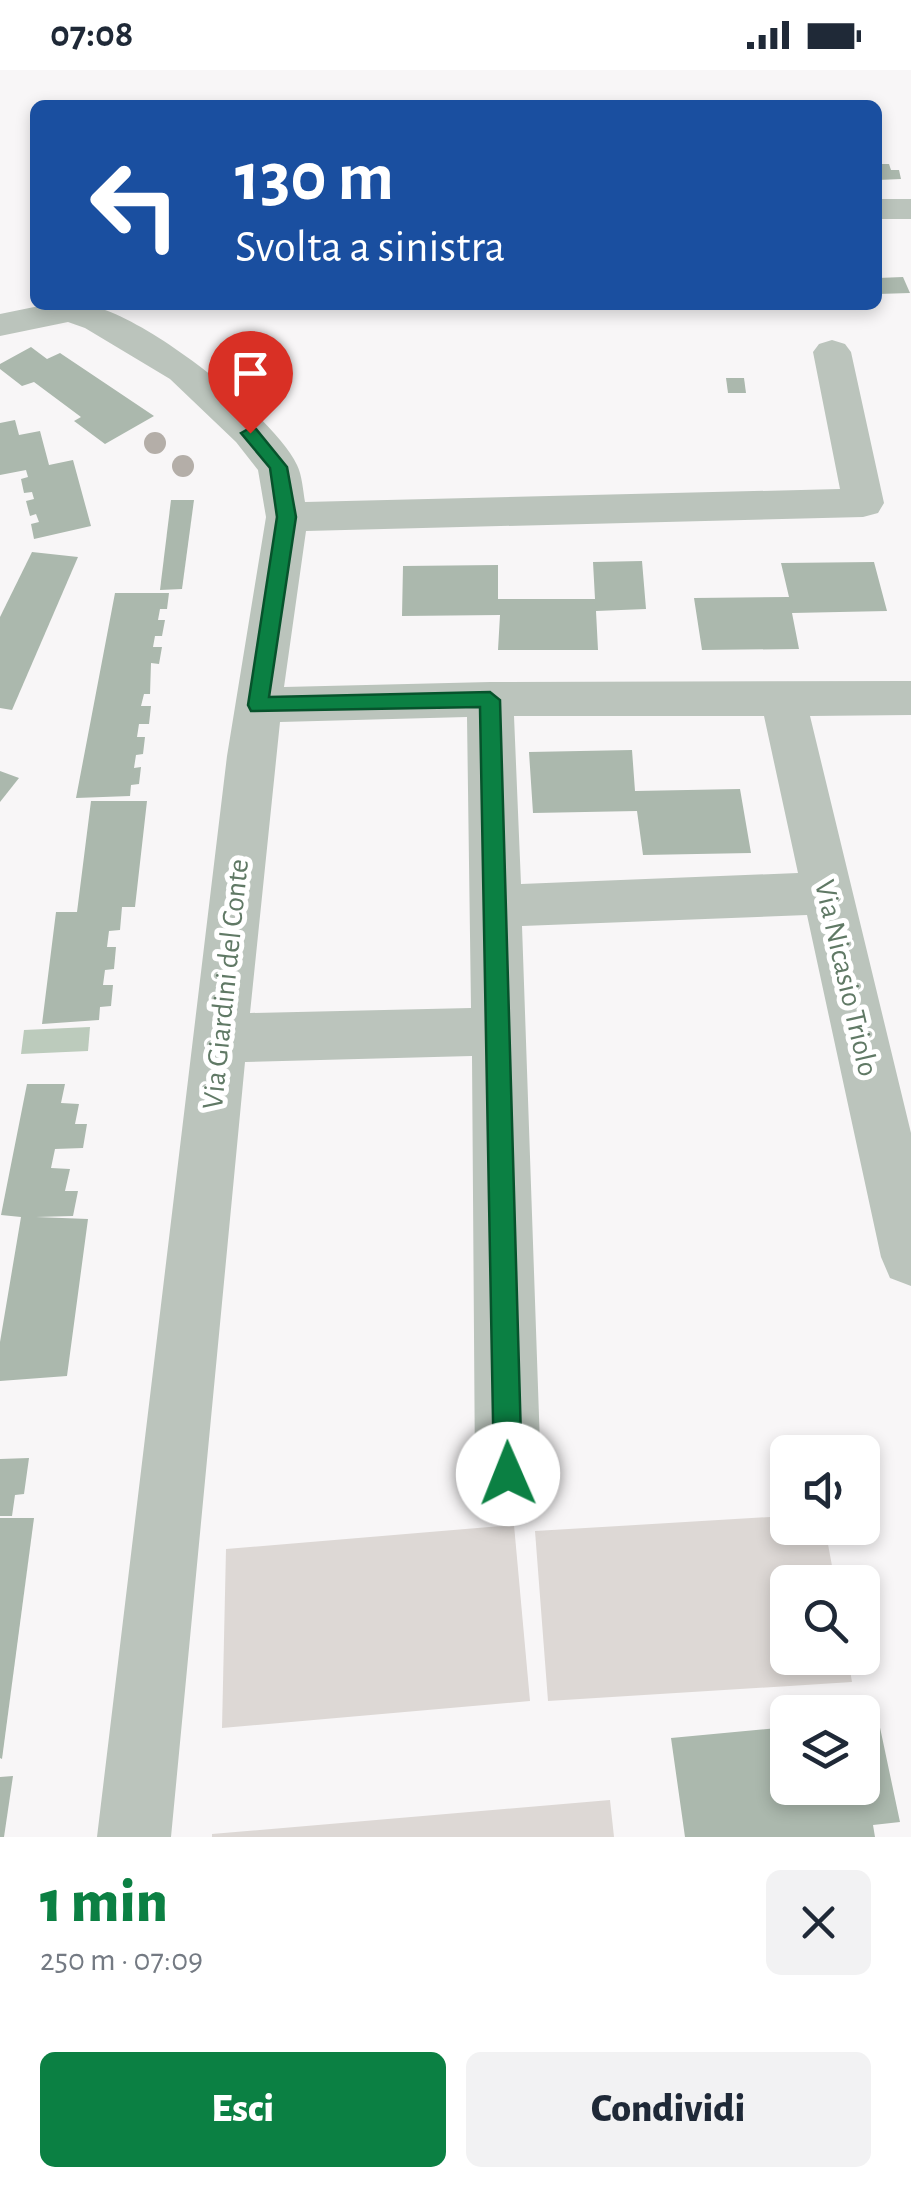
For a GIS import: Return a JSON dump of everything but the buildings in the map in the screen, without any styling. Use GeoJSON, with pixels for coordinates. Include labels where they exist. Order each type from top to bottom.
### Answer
{"type":"FeatureCollection","features":[{"type":"Feature","properties":{"kind":"street"},"geometry":{"type":"LineString","coordinates":[[882,208],[911,209]]}},
{"type":"Feature","properties":{"kind":"street","name":"Via Giardini del Conte"},"geometry":{"type":"LineString","coordinates":[[0,325],[70,311],[98,320],[184,371],[250,433],[278,467],[286,517],[258,705],[134,1837]]}},
{"type":"Feature","properties":{"kind":"street"},"geometry":{"type":"LineString","coordinates":[[286,517],[863,502],[832,352]]}},
{"type":"Feature","properties":{"kind":"street","name":"Via Nicasio Triolo"},"geometry":{"type":"LineString","coordinates":[[782,698],[911,1257]]}},
{"type":"Feature","properties":{"kind":"street"},"geometry":{"type":"LineString","coordinates":[[258,705],[911,698]]}},
{"type":"Feature","properties":{"kind":"street"},"geometry":{"type":"LineString","coordinates":[[490,700],[508,1474]]}},
{"type":"Feature","properties":{"kind":"street"},"geometry":{"type":"LineString","coordinates":[[496,906],[827,893]]}},
{"type":"Feature","properties":{"kind":"street"},"geometry":{"type":"LineString","coordinates":[[220,1038],[499,1031]]}},
{"type":"Feature","properties":{"kind":"shaded area"},"geometry":{"type":"Polygon","coordinates":[[[90,1027],[88,1051],[21,1054],[24,1030],[90,1027]]]}},
{"type":"Feature","properties":{"kind":"shaded area"},"geometry":{"type":"Polygon","coordinates":[[[770,1517],[770,1545],[828,1545],[832,1565],[770,1565],[770,1675],[851,1675],[852,1682],[548,1701],[535,1531],[770,1517]]]}},
{"type":"Feature","properties":{"kind":"shaded area"},"geometry":{"type":"Polygon","coordinates":[[[514,1525],[530,1701],[222,1728],[226,1549],[514,1525]]]}},
{"type":"Feature","properties":{"kind":"shaded area"},"geometry":{"type":"Polygon","coordinates":[[[610,1800],[614,1837],[212,1837],[212,1834],[610,1800]]]}},
{"type":"Feature","properties":{"kind":"route"},"geometry":{"type":"LineString","coordinates":[[250,433],[278,467],[286,517],[258,705],[490,700],[508,1474]]}}]}
